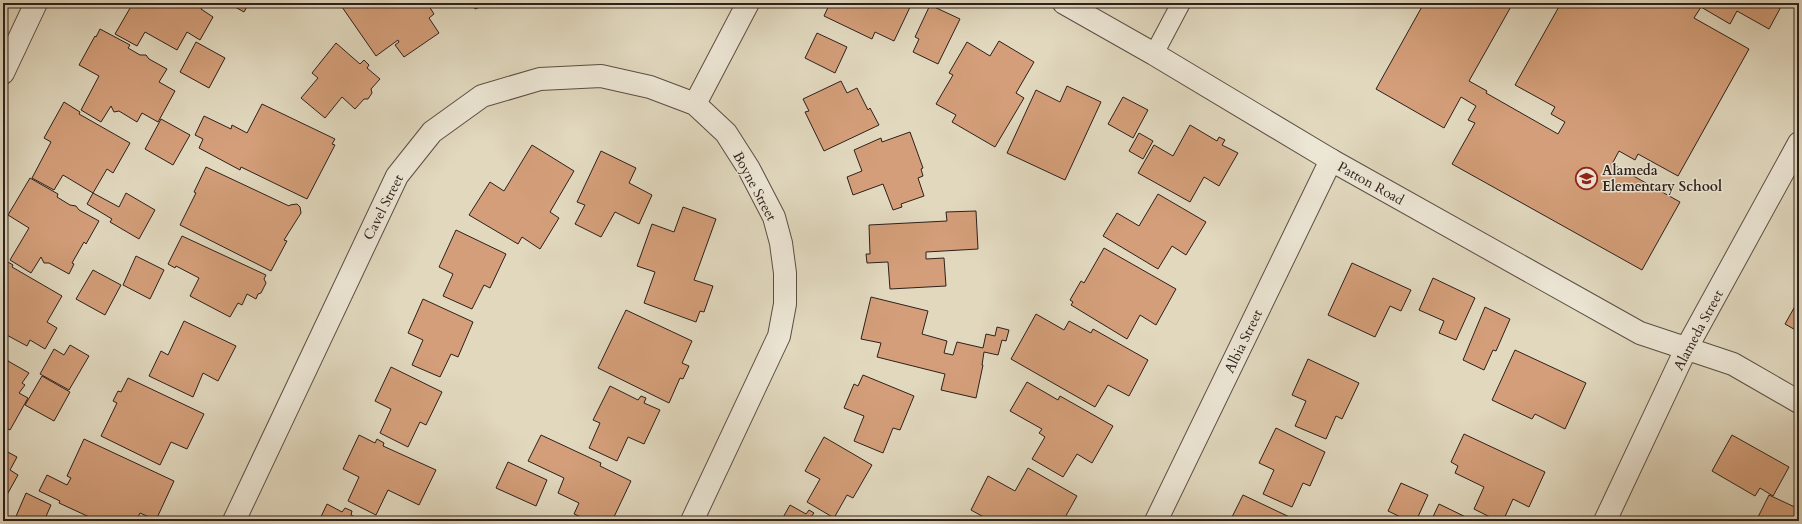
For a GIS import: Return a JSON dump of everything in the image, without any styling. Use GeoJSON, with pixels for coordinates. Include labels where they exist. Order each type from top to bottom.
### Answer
{"type":"FeatureCollection","features":[{"type":"Feature","properties":{"kind":"street"},"geometry":{"type":"LineString","coordinates":[[3,73],[36,3]]}},
{"type":"Feature","properties":{"kind":"street"},"geometry":{"type":"LineString","coordinates":[[695,104],[748,3]]}},
{"type":"Feature","properties":{"kind":"street","name":"Patton Road"},"geometry":{"type":"LineString","coordinates":[[1064,3],[1154,54],[1331,160],[1640,333],[1733,364],[1799,402]]}},
{"type":"Feature","properties":{"kind":"street","name":"Cavel Street"},"geometry":{"type":"LineString","coordinates":[[234,521],[397,176],[432,132],[482,96],[540,79],[601,76],[650,87],[695,104]]}},
{"type":"Feature","properties":{"kind":"street","name":"Boyne Street"},"geometry":{"type":"LineString","coordinates":[[692,521],[779,336],[785,304],[785,273],[781,243],[774,217],[749,169],[726,132],[695,104]]}},
{"type":"Feature","properties":{"kind":"street","name":"Alameda Street"},"geometry":{"type":"LineString","coordinates":[[1605,521],[1686,349],[1799,144]]}},
{"type":"Feature","properties":{"kind":"street","name":"Albia Street"},"geometry":{"type":"LineString","coordinates":[[1156,521],[1331,160]]}},
{"type":"Feature","properties":{"kind":"lane"},"geometry":{"type":"LineString","coordinates":[[1154,54],[1181,3]]}},
{"type":"Feature","properties":{"kind":"building"},"geometry":{"type":"Polygon","coordinates":[[[133,3],[205,3],[201,9],[213,17],[200,40],[187,32],[177,50],[145,32],[137,46],[115,34],[133,3]]]}},
{"type":"Feature","properties":{"kind":"building"},"geometry":{"type":"Polygon","coordinates":[[[228,3],[249,3],[244,12],[228,3]]]}},
{"type":"Feature","properties":{"kind":"building"},"geometry":{"type":"Polygon","coordinates":[[[349,3],[419,3],[420,5],[427,3],[434,14],[429,18],[439,33],[404,57],[395,45],[399,42],[398,40],[376,56],[342,7],[349,3]]]}},
{"type":"Feature","properties":{"kind":"building"},"geometry":{"type":"Polygon","coordinates":[[[473,3],[491,3],[475,9],[473,3]]]}},
{"type":"Feature","properties":{"kind":"building"},"geometry":{"type":"Polygon","coordinates":[[[830,3],[912,3],[894,41],[875,32],[872,39],[824,16],[830,3]]]}},
{"type":"Feature","properties":{"kind":"building"},"geometry":{"type":"Polygon","coordinates":[[[1424,3],[1513,3],[1469,81],[1487,91],[1486,93],[1558,134],[1565,122],[1551,114],[1555,107],[1515,85],[1561,3],[1783,3],[1769,29],[1737,11],[1730,24],[1701,7],[1694,18],[1749,49],[1678,176],[1638,154],[1635,160],[1619,151],[1612,164],[1680,202],[1642,270],[1452,164],[1475,123],[1468,120],[1476,106],[1461,97],[1444,128],[1376,89],[1424,3]]]}},
{"type":"Feature","properties":{"kind":"building"},"geometry":{"type":"Polygon","coordinates":[[[930,5],[960,19],[938,64],[913,52],[919,39],[915,37],[930,5]]]}},
{"type":"Feature","properties":{"kind":"building"},"geometry":{"type":"Polygon","coordinates":[[[100,29],[130,45],[128,48],[140,55],[146,55],[149,59],[167,69],[159,82],[175,91],[158,122],[142,113],[137,122],[119,111],[114,112],[111,106],[101,122],[81,110],[99,76],[79,65],[100,29]]]}},
{"type":"Feature","properties":{"kind":"building"},"geometry":{"type":"Polygon","coordinates":[[[817,33],[847,47],[835,73],[805,58],[817,33]]]}},
{"type":"Feature","properties":{"kind":"building"},"geometry":{"type":"Polygon","coordinates":[[[999,41],[1034,62],[1016,93],[1024,98],[995,147],[952,122],[956,115],[936,104],[953,75],[949,73],[967,42],[990,56],[999,41]]]}},
{"type":"Feature","properties":{"kind":"building"},"geometry":{"type":"Polygon","coordinates":[[[196,42],[225,58],[209,88],[180,72],[196,42]]]}},
{"type":"Feature","properties":{"kind":"building"},"geometry":{"type":"Polygon","coordinates":[[[336,43],[360,64],[364,60],[369,65],[367,68],[380,79],[371,89],[372,93],[368,99],[364,99],[355,109],[342,97],[325,118],[301,98],[318,78],[312,73],[336,43]]]}},
{"type":"Feature","properties":{"kind":"building"},"geometry":{"type":"Polygon","coordinates":[[[841,81],[847,93],[857,88],[868,110],[870,108],[879,125],[824,151],[805,112],[809,111],[803,99],[841,81]]]}},
{"type":"Feature","properties":{"kind":"building"},"geometry":{"type":"Polygon","coordinates":[[[1067,86],[1101,102],[1065,180],[1007,153],[1036,90],[1060,102],[1067,86]]]}},
{"type":"Feature","properties":{"kind":"building"},"geometry":{"type":"Polygon","coordinates":[[[1123,97],[1148,110],[1133,138],[1108,124],[1123,97]]]}},
{"type":"Feature","properties":{"kind":"building"},"geometry":{"type":"Polygon","coordinates":[[[64,102],[80,112],[79,114],[130,143],[113,173],[107,169],[93,193],[63,175],[54,190],[32,178],[51,142],[44,138],[64,102]]]}},
{"type":"Feature","properties":{"kind":"building"},"geometry":{"type":"Polygon","coordinates":[[[262,104],[335,139],[332,144],[335,145],[307,199],[241,167],[240,170],[199,148],[203,139],[195,135],[204,116],[231,129],[232,125],[247,133],[262,104]]]}},
{"type":"Feature","properties":{"kind":"building"},"geometry":{"type":"Polygon","coordinates":[[[161,119],[190,135],[173,165],[145,149],[161,119]]]}},
{"type":"Feature","properties":{"kind":"building"},"geometry":{"type":"Polygon","coordinates":[[[1190,125],[1217,141],[1219,137],[1225,140],[1222,145],[1238,153],[1219,186],[1204,177],[1190,202],[1138,173],[1154,145],[1173,156],[1190,125]]]}},
{"type":"Feature","properties":{"kind":"building"},"geometry":{"type":"Polygon","coordinates":[[[910,132],[923,168],[921,169],[923,176],[918,178],[924,196],[901,204],[902,207],[893,210],[883,184],[853,195],[847,177],[862,171],[854,150],[881,138],[882,142],[910,132]]]}},
{"type":"Feature","properties":{"kind":"building"},"geometry":{"type":"Polygon","coordinates":[[[1139,133],[1153,141],[1143,159],[1129,151],[1139,133]]]}},
{"type":"Feature","properties":{"kind":"building"},"geometry":{"type":"Polygon","coordinates":[[[532,145],[574,171],[550,212],[559,218],[540,249],[522,237],[518,244],[469,215],[490,182],[504,191],[532,145]]]}},
{"type":"Feature","properties":{"kind":"building"},"geometry":{"type":"Polygon","coordinates":[[[601,151],[636,168],[629,183],[652,195],[639,224],[615,212],[601,237],[575,224],[585,205],[577,202],[601,151]]]}},
{"type":"Feature","properties":{"kind":"building"},"geometry":{"type":"Polygon","coordinates":[[[206,167],[289,206],[297,204],[300,207],[301,213],[284,240],[287,241],[271,271],[180,225],[196,193],[194,192],[206,167]]]}},
{"type":"Feature","properties":{"kind":"building"},"geometry":{"type":"Polygon","coordinates":[[[30,178],[58,194],[57,197],[70,205],[76,206],[79,210],[99,221],[86,244],[84,242],[72,263],[74,264],[69,274],[49,263],[44,263],[41,257],[31,273],[10,260],[29,228],[8,215],[30,178]]]}},
{"type":"Feature","properties":{"kind":"building"},"geometry":{"type":"Polygon","coordinates":[[[93,193],[119,207],[126,193],[155,210],[139,239],[110,222],[112,219],[87,204],[93,193]]]}},
{"type":"Feature","properties":{"kind":"building"},"geometry":{"type":"Polygon","coordinates":[[[1158,194],[1206,222],[1186,255],[1172,246],[1158,269],[1103,236],[1117,213],[1139,226],[1158,194]]]}},
{"type":"Feature","properties":{"kind":"building"},"geometry":{"type":"Polygon","coordinates":[[[683,207],[716,219],[694,280],[713,286],[704,312],[700,311],[696,322],[644,303],[655,272],[637,266],[652,224],[674,232],[683,207]]]}},
{"type":"Feature","properties":{"kind":"building"},"geometry":{"type":"Polygon","coordinates":[[[976,211],[978,249],[926,252],[926,259],[944,258],[946,286],[890,289],[888,262],[867,263],[866,254],[870,254],[869,225],[947,221],[946,212],[976,211]]]}},
{"type":"Feature","properties":{"kind":"building"},"geometry":{"type":"Polygon","coordinates":[[[456,230],[506,254],[490,288],[484,285],[472,309],[443,296],[453,274],[439,267],[456,230]]]}},
{"type":"Feature","properties":{"kind":"building"},"geometry":{"type":"Polygon","coordinates":[[[182,236],[266,275],[264,279],[266,283],[261,293],[258,294],[256,299],[247,294],[242,305],[238,303],[230,317],[190,296],[199,278],[176,266],[175,268],[168,264],[182,236]]]}},
{"type":"Feature","properties":{"kind":"building"},"geometry":{"type":"Polygon","coordinates":[[[1104,248],[1176,289],[1156,325],[1140,315],[1127,339],[1071,305],[1073,302],[1070,300],[1081,281],[1084,283],[1104,248]]]}},
{"type":"Feature","properties":{"kind":"building"},"geometry":{"type":"Polygon","coordinates":[[[136,256],[164,270],[150,299],[123,285],[136,256]]]}},
{"type":"Feature","properties":{"kind":"building"},"geometry":{"type":"Polygon","coordinates":[[[3,259],[13,265],[12,267],[62,296],[47,322],[57,328],[45,349],[30,340],[27,346],[3,333],[3,259]]]}},
{"type":"Feature","properties":{"kind":"building"},"geometry":{"type":"Polygon","coordinates":[[[1352,263],[1411,290],[1401,311],[1390,306],[1375,337],[1328,315],[1352,263]]]}},
{"type":"Feature","properties":{"kind":"building"},"geometry":{"type":"Polygon","coordinates":[[[93,270],[121,285],[105,315],[76,299],[93,270]]]}},
{"type":"Feature","properties":{"kind":"building"},"geometry":{"type":"Polygon","coordinates":[[[1433,278],[1475,298],[1456,340],[1439,333],[1444,321],[1419,310],[1433,278]]]}},
{"type":"Feature","properties":{"kind":"building"},"geometry":{"type":"Polygon","coordinates":[[[871,297],[928,311],[922,334],[947,341],[944,353],[953,355],[957,342],[983,348],[986,334],[995,336],[997,327],[1009,330],[1006,341],[1002,340],[998,355],[984,352],[983,365],[976,398],[941,390],[945,374],[877,357],[881,343],[861,339],[871,297]]]}},
{"type":"Feature","properties":{"kind":"building"},"geometry":{"type":"Polygon","coordinates":[[[423,299],[473,322],[458,357],[451,354],[440,377],[412,365],[423,340],[408,333],[423,299]]]}},
{"type":"Feature","properties":{"kind":"building"},"geometry":{"type":"Polygon","coordinates":[[[1799,299],[1799,332],[1785,324],[1799,299]]]}},
{"type":"Feature","properties":{"kind":"building"},"geometry":{"type":"Polygon","coordinates":[[[1485,307],[1510,319],[1496,351],[1493,350],[1484,370],[1463,360],[1485,307]]]}},
{"type":"Feature","properties":{"kind":"building"},"geometry":{"type":"Polygon","coordinates":[[[626,310],[692,341],[682,363],[689,366],[683,379],[680,378],[669,403],[598,368],[626,310]]]}},
{"type":"Feature","properties":{"kind":"building"},"geometry":{"type":"Polygon","coordinates":[[[1036,314],[1064,330],[1069,321],[1091,333],[1093,329],[1148,360],[1129,396],[1108,385],[1095,407],[1011,359],[1036,314]]]}},
{"type":"Feature","properties":{"kind":"building"},"geometry":{"type":"Polygon","coordinates":[[[184,321],[236,346],[218,381],[203,373],[193,397],[149,376],[161,351],[168,355],[184,321]]]}},
{"type":"Feature","properties":{"kind":"building"},"geometry":{"type":"Polygon","coordinates":[[[70,345],[89,356],[69,390],[40,374],[54,349],[64,355],[70,345]]]}},
{"type":"Feature","properties":{"kind":"building"},"geometry":{"type":"Polygon","coordinates":[[[1515,350],[1586,383],[1565,429],[1535,414],[1532,419],[1492,400],[1515,350]]]}},
{"type":"Feature","properties":{"kind":"building"},"geometry":{"type":"Polygon","coordinates":[[[3,356],[6,357],[8,361],[29,373],[22,383],[25,385],[19,393],[28,398],[10,430],[3,426],[3,356]]]}},
{"type":"Feature","properties":{"kind":"building"},"geometry":{"type":"Polygon","coordinates":[[[1308,359],[1359,383],[1342,419],[1336,416],[1326,439],[1295,426],[1306,401],[1292,395],[1308,359]]]}},
{"type":"Feature","properties":{"kind":"building"},"geometry":{"type":"Polygon","coordinates":[[[391,367],[442,392],[426,425],[420,422],[408,447],[380,433],[391,409],[375,401],[391,367]]]}},
{"type":"Feature","properties":{"kind":"building"},"geometry":{"type":"Polygon","coordinates":[[[863,375],[914,396],[900,430],[893,428],[883,453],[854,441],[864,416],[844,408],[854,384],[858,386],[863,375]]]}},
{"type":"Feature","properties":{"kind":"building"},"geometry":{"type":"Polygon","coordinates":[[[42,376],[70,392],[54,421],[25,405],[42,376]]]}},
{"type":"Feature","properties":{"kind":"building"},"geometry":{"type":"Polygon","coordinates":[[[128,378],[204,414],[187,449],[171,442],[160,465],[101,436],[117,403],[113,401],[118,391],[121,392],[128,378]]]}},
{"type":"Feature","properties":{"kind":"building"},"geometry":{"type":"Polygon","coordinates":[[[1027,382],[1058,400],[1060,396],[1113,426],[1092,463],[1077,454],[1063,477],[1032,459],[1045,437],[1039,433],[1042,429],[1010,411],[1027,382]]]}},
{"type":"Feature","properties":{"kind":"building"},"geometry":{"type":"Polygon","coordinates":[[[610,386],[638,400],[641,396],[646,398],[644,403],[660,410],[644,444],[628,437],[617,461],[589,448],[600,423],[593,420],[610,386]]]}},
{"type":"Feature","properties":{"kind":"building"},"geometry":{"type":"Polygon","coordinates":[[[1276,428],[1325,452],[1310,486],[1303,483],[1292,507],[1263,494],[1274,470],[1259,463],[1276,428]]]}},
{"type":"Feature","properties":{"kind":"building"},"geometry":{"type":"Polygon","coordinates":[[[1464,434],[1545,472],[1529,507],[1513,499],[1503,521],[1498,521],[1474,509],[1484,487],[1455,473],[1458,466],[1451,462],[1464,434]]]}},
{"type":"Feature","properties":{"kind":"building"},"geometry":{"type":"Polygon","coordinates":[[[359,435],[375,443],[377,439],[384,443],[383,446],[436,470],[419,505],[388,490],[376,515],[348,501],[359,477],[343,469],[359,435]]]}},
{"type":"Feature","properties":{"kind":"building"},"geometry":{"type":"Polygon","coordinates":[[[541,435],[601,463],[600,466],[631,481],[613,519],[609,517],[607,521],[590,521],[574,514],[579,503],[558,493],[564,478],[528,461],[541,435]]]}},
{"type":"Feature","properties":{"kind":"building"},"geometry":{"type":"Polygon","coordinates":[[[1732,435],[1789,467],[1773,496],[1760,488],[1755,496],[1712,471],[1732,435]]]}},
{"type":"Feature","properties":{"kind":"building"},"geometry":{"type":"Polygon","coordinates":[[[824,437],[872,465],[853,498],[847,495],[834,518],[807,502],[820,479],[805,471],[824,437]]]}},
{"type":"Feature","properties":{"kind":"building"},"geometry":{"type":"Polygon","coordinates":[[[84,439],[174,481],[156,520],[140,513],[136,521],[98,521],[59,503],[60,501],[39,491],[47,475],[67,485],[71,478],[67,476],[84,439]]]}},
{"type":"Feature","properties":{"kind":"building"},"geometry":{"type":"Polygon","coordinates":[[[4,450],[17,457],[10,470],[18,475],[3,502],[4,450]]]}},
{"type":"Feature","properties":{"kind":"building"},"geometry":{"type":"Polygon","coordinates":[[[508,462],[547,480],[536,506],[496,488],[508,462]]]}},
{"type":"Feature","properties":{"kind":"building"},"geometry":{"type":"Polygon","coordinates":[[[1028,468],[1077,496],[1063,521],[991,521],[971,510],[988,476],[1015,491],[1028,468]]]}},
{"type":"Feature","properties":{"kind":"building"},"geometry":{"type":"Polygon","coordinates":[[[1401,483],[1428,495],[1416,521],[1409,521],[1388,511],[1401,483]]]}},
{"type":"Feature","properties":{"kind":"building"},"geometry":{"type":"Polygon","coordinates":[[[26,493],[51,505],[44,521],[14,521],[26,493]]]}},
{"type":"Feature","properties":{"kind":"building"},"geometry":{"type":"Polygon","coordinates":[[[1243,495],[1298,521],[1230,521],[1243,495]]]}},
{"type":"Feature","properties":{"kind":"building"},"geometry":{"type":"Polygon","coordinates":[[[1769,495],[1799,509],[1795,521],[1756,521],[1769,495]]]}},
{"type":"Feature","properties":{"kind":"building"},"geometry":{"type":"Polygon","coordinates":[[[327,504],[342,512],[345,508],[352,511],[351,515],[363,521],[319,521],[327,504]]]}},
{"type":"Feature","properties":{"kind":"building"},"geometry":{"type":"Polygon","coordinates":[[[1439,504],[1474,521],[1431,521],[1439,504]]]}},
{"type":"Feature","properties":{"kind":"building"},"geometry":{"type":"Polygon","coordinates":[[[790,505],[806,514],[809,510],[814,513],[811,517],[818,521],[781,521],[790,505]]]}},
{"type":"Feature","properties":{"kind":"place","name":"Alameda Elementary School"},"geometry":{"type":"Point","coordinates":[1587,178]}}]}
